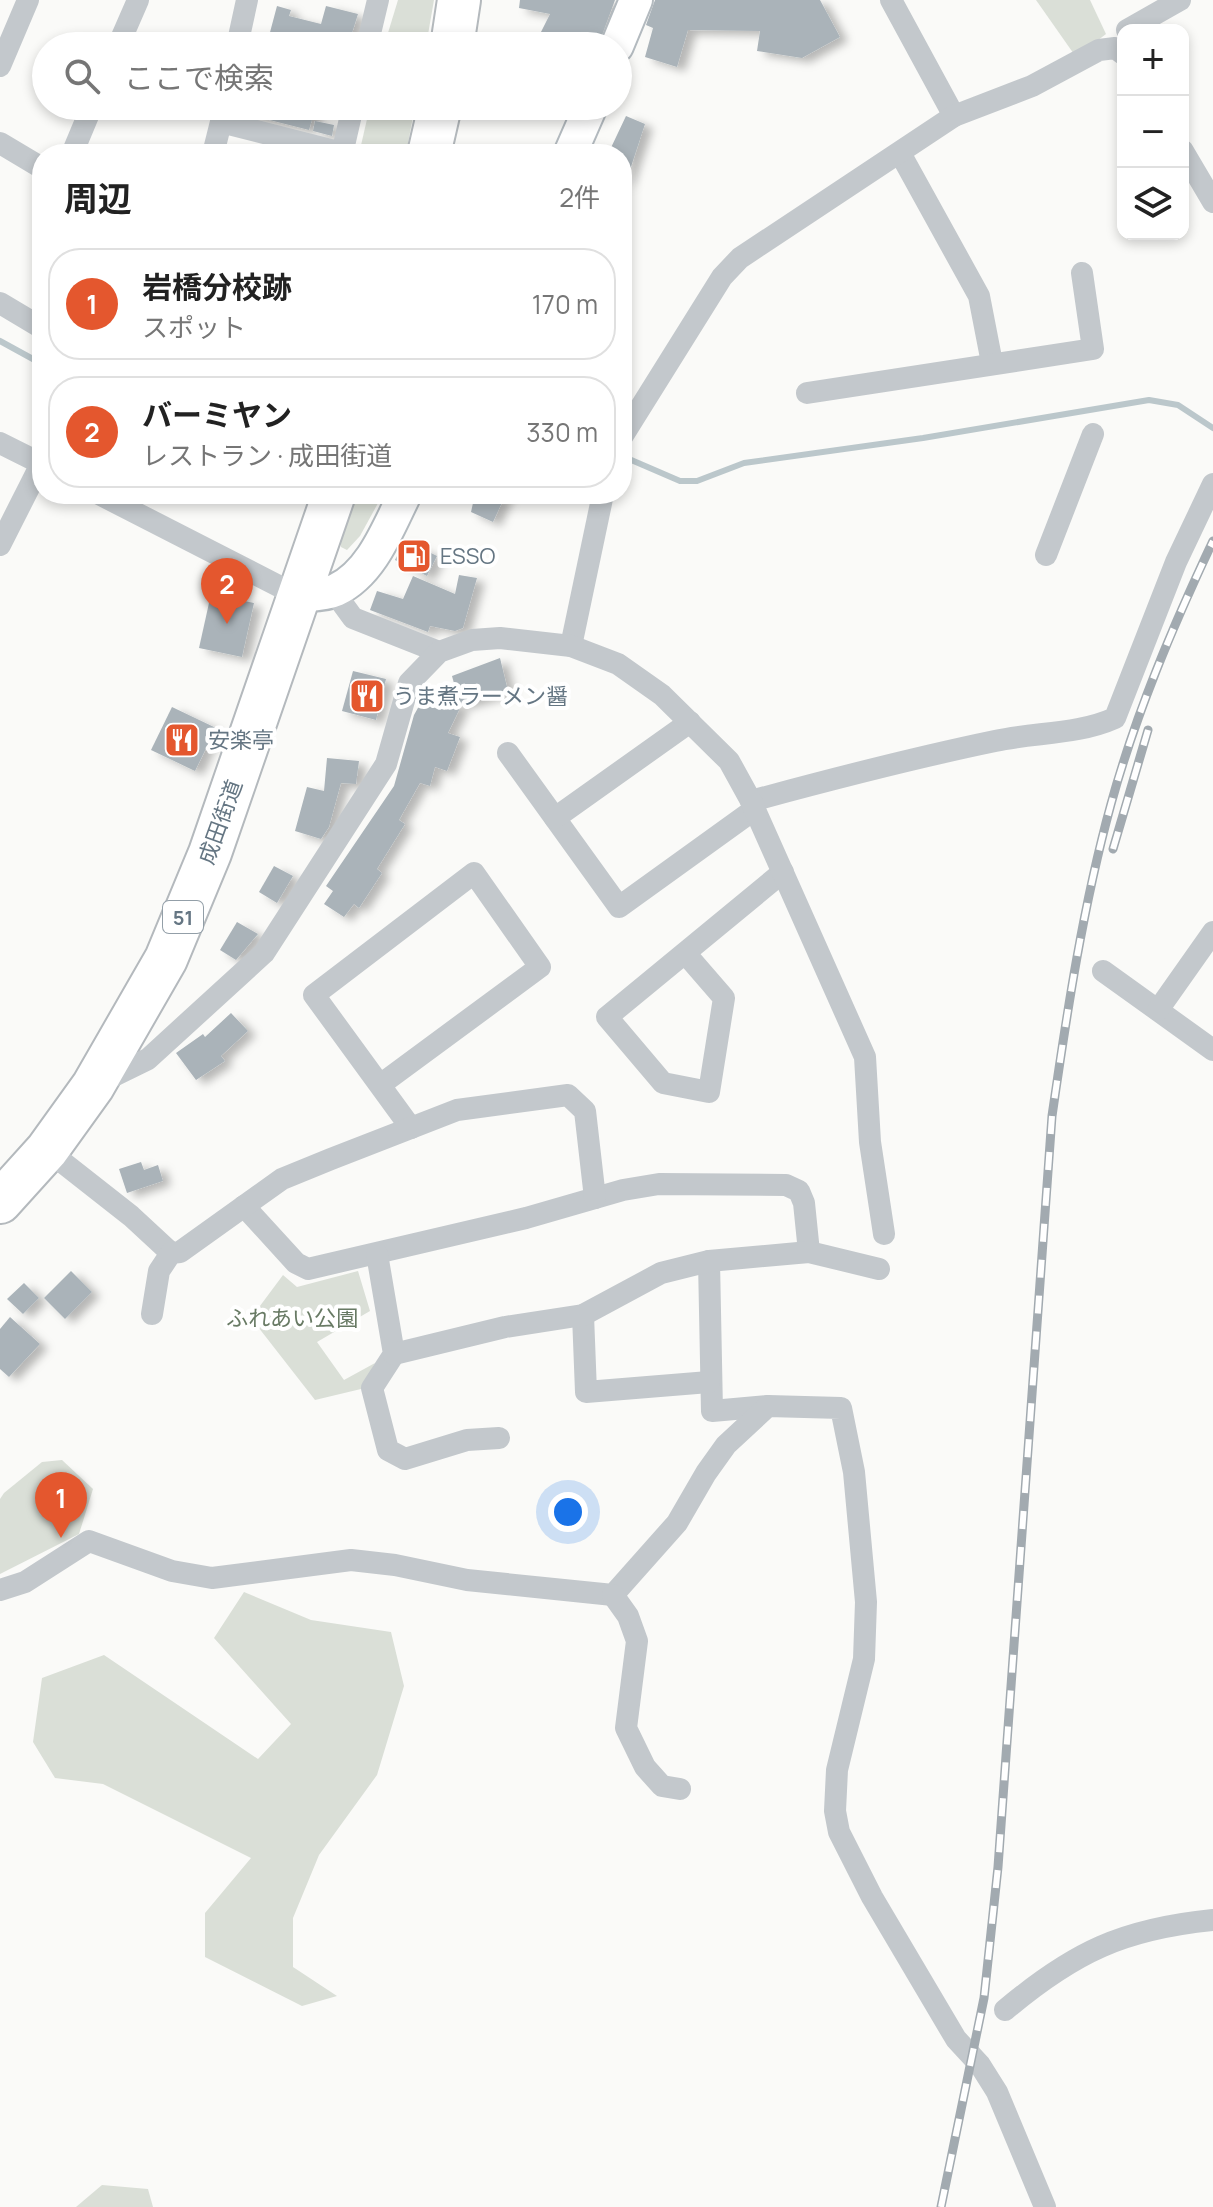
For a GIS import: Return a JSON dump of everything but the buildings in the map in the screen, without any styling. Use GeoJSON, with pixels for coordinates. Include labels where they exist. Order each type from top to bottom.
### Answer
{"type":"FeatureCollection","features":[{"type":"Feature","properties":{"kind":"highway"},"geometry":{"type":"LineString","coordinates":[[454,32],[459,0]]}},
{"type":"Feature","properties":{"kind":"highway"},"geometry":{"type":"LineString","coordinates":[[431,144],[437,120]]}},
{"type":"Feature","properties":{"kind":"highway","name":"成田街道"},"geometry":{"type":"LineString","coordinates":[[0,1202],[47,1150],[93,1086],[166,959],[316,594],[332,504]]}},
{"type":"Feature","properties":{"kind":"street"},"geometry":{"type":"LineString","coordinates":[[0,66],[28,0]]}},
{"type":"Feature","properties":{"kind":"street"},"geometry":{"type":"LineString","coordinates":[[124,32],[138,0]]}},
{"type":"Feature","properties":{"kind":"street"},"geometry":{"type":"LineString","coordinates":[[240,32],[247,0]]}},
{"type":"Feature","properties":{"kind":"street"},"geometry":{"type":"LineString","coordinates":[[370,32],[378,0]]}},
{"type":"Feature","properties":{"kind":"street"},"geometry":{"type":"LineString","coordinates":[[623,32],[636,0]]}},
{"type":"Feature","properties":{"kind":"street"},"geometry":{"type":"LineString","coordinates":[[891,0],[954,116]]}},
{"type":"Feature","properties":{"kind":"street"},"geometry":{"type":"LineString","coordinates":[[1146,24],[1180,0]]}},
{"type":"Feature","properties":{"kind":"street"},"geometry":{"type":"LineString","coordinates":[[632,421],[722,277],[740,258],[954,116],[1032,86],[1117,43]]}},
{"type":"Feature","properties":{"kind":"street"},"geometry":{"type":"LineString","coordinates":[[76,144],[86,120]]}},
{"type":"Feature","properties":{"kind":"street"},"geometry":{"type":"LineString","coordinates":[[216,144],[222,120]]}},
{"type":"Feature","properties":{"kind":"street"},"geometry":{"type":"LineString","coordinates":[[241,120],[315,144]]}},
{"type":"Feature","properties":{"kind":"street"},"geometry":{"type":"LineString","coordinates":[[344,144],[350,120]]}},
{"type":"Feature","properties":{"kind":"street"},"geometry":{"type":"LineString","coordinates":[[574,144],[585,120]]}},
{"type":"Feature","properties":{"kind":"street"},"geometry":{"type":"LineString","coordinates":[[0,143],[32,162]]}},
{"type":"Feature","properties":{"kind":"street"},"geometry":{"type":"LineString","coordinates":[[900,153],[979,296],[992,363]]}},
{"type":"Feature","properties":{"kind":"street"},"geometry":{"type":"LineString","coordinates":[[1189,161],[1213,202]]}},
{"type":"Feature","properties":{"kind":"street"},"geometry":{"type":"LineString","coordinates":[[807,393],[1093,349],[1082,273]]}},
{"type":"Feature","properties":{"kind":"street"},"geometry":{"type":"LineString","coordinates":[[0,303],[32,322]]}},
{"type":"Feature","properties":{"kind":"street"},"geometry":{"type":"LineString","coordinates":[[1046,555],[1093,434]]}},
{"type":"Feature","properties":{"kind":"street"},"geometry":{"type":"LineString","coordinates":[[0,443],[32,459]]}},
{"type":"Feature","properties":{"kind":"street"},"geometry":{"type":"LineString","coordinates":[[0,545],[32,483]]}},
{"type":"Feature","properties":{"kind":"street"},"geometry":{"type":"LineString","coordinates":[[508,753],[619,907],[753,805],[910,758],[1017,736],[1092,728],[1115,718],[1170,575],[1213,484]]}},
{"type":"Feature","properties":{"kind":"street"},"geometry":{"type":"LineString","coordinates":[[121,504],[316,594],[353,618],[439,652]]}},
{"type":"Feature","properties":{"kind":"street"},"geometry":{"type":"LineString","coordinates":[[316,594],[353,580],[373,557],[400,504]]}},
{"type":"Feature","properties":{"kind":"street"},"geometry":{"type":"LineString","coordinates":[[571,646],[601,504]]}},
{"type":"Feature","properties":{"kind":"street"},"geometry":{"type":"LineString","coordinates":[[93,1086],[148,1059],[264,953],[386,764],[409,683],[439,652],[472,640],[500,638],[571,646],[618,664],[662,695],[729,761],[753,805],[865,1057],[870,1142],[884,1234]]}},
{"type":"Feature","properties":{"kind":"street"},"geometry":{"type":"LineString","coordinates":[[555,818],[690,722]]}},
{"type":"Feature","properties":{"kind":"street"},"geometry":{"type":"LineString","coordinates":[[685,953],[724,998],[709,1092],[663,1083],[607,1017],[783,872]]}},
{"type":"Feature","properties":{"kind":"street"},"geometry":{"type":"LineString","coordinates":[[380,1085],[540,967],[474,873],[314,995],[411,1128]]}},
{"type":"Feature","properties":{"kind":"street"},"geometry":{"type":"LineString","coordinates":[[1158,1010],[1213,932]]}},
{"type":"Feature","properties":{"kind":"street"},"geometry":{"type":"LineString","coordinates":[[1103,971],[1213,1050]]}},
{"type":"Feature","properties":{"kind":"street"},"geometry":{"type":"LineString","coordinates":[[47,1150],[131,1216],[171,1253],[180,1252],[282,1179],[457,1110],[568,1095],[585,1111],[595,1198]]}},
{"type":"Feature","properties":{"kind":"street"},"geometry":{"type":"LineString","coordinates":[[244,1206],[296,1263],[308,1269],[659,1184],[786,1185],[799,1191],[804,1203],[809,1252]]}},
{"type":"Feature","properties":{"kind":"street"},"geometry":{"type":"LineString","coordinates":[[394,1354],[505,1327],[583,1315],[661,1273],[709,1261],[809,1252],[879,1269]]}},
{"type":"Feature","properties":{"kind":"street"},"geometry":{"type":"LineString","coordinates":[[152,1314],[159,1271],[171,1253]]}},
{"type":"Feature","properties":{"kind":"street"},"geometry":{"type":"LineString","coordinates":[[377,1254],[394,1354],[372,1388],[388,1450],[405,1459],[467,1440],[499,1438]]}},
{"type":"Feature","properties":{"kind":"street"},"geometry":{"type":"LineString","coordinates":[[709,1261],[709,1382],[712,1411],[768,1406],[841,1408],[854,1472],[866,1602],[864,1659],[837,1770],[835,1811],[839,1832],[872,1897],[948,2026],[997,2092],[1045,2207]]}},
{"type":"Feature","properties":{"kind":"street"},"geometry":{"type":"LineString","coordinates":[[583,1315],[586,1392],[709,1382]]}},
{"type":"Feature","properties":{"kind":"street"},"geometry":{"type":"LineString","coordinates":[[613,1595],[677,1523],[726,1445],[768,1406]]}},
{"type":"Feature","properties":{"kind":"street"},"geometry":{"type":"LineString","coordinates":[[0,1590],[25,1582],[89,1541],[172,1571],[212,1578],[351,1560],[395,1565],[467,1580],[613,1595],[628,1616],[637,1641],[626,1728],[645,1767],[662,1786],[680,1789]]}},
{"type":"Feature","properties":{"kind":"street"},"geometry":{"type":"LineString","coordinates":[[1005,2010],[1050,1973],[1106,1944],[1139,1931],[1213,1920]]}},
{"type":"Feature","properties":{"kind":"green space"},"geometry":{"type":"Polygon","coordinates":[[[398,0],[434,0],[428,32],[388,32],[398,0]]]}},
{"type":"Feature","properties":{"kind":"green space"},"geometry":{"type":"Polygon","coordinates":[[[1036,0],[1090,0],[1106,34],[1076,57],[1036,0]]]}},
{"type":"Feature","properties":{"kind":"green space"},"geometry":{"type":"Polygon","coordinates":[[[367,120],[412,120],[408,144],[361,144],[367,120]]]}},
{"type":"Feature","properties":{"kind":"green space"},"geometry":{"type":"Polygon","coordinates":[[[352,504],[378,504],[360,536],[347,550],[341,547],[340,539],[352,504]]]}},
{"type":"Feature","properties":{"kind":"green space","name":"ふれあい公園"},"geometry":{"type":"Polygon","coordinates":[[[358,1271],[370,1311],[317,1342],[344,1380],[375,1363],[361,1389],[315,1400],[251,1318],[283,1275],[297,1287],[358,1271]]]}},
{"type":"Feature","properties":{"kind":"green space"},"geometry":{"type":"Polygon","coordinates":[[[62,1460],[93,1489],[79,1534],[0,1574],[0,1499],[42,1462],[62,1460]]]}},
{"type":"Feature","properties":{"kind":"green space"},"geometry":{"type":"Polygon","coordinates":[[[244,1592],[311,1620],[391,1632],[404,1686],[377,1775],[319,1855],[293,1918],[293,1967],[337,1996],[302,2006],[205,1957],[205,1913],[251,1858],[103,1784],[55,1778],[33,1742],[42,1678],[104,1655],[258,1759],[291,1724],[214,1638],[244,1592]]]}},
{"type":"Feature","properties":{"kind":"green space"},"geometry":{"type":"Polygon","coordinates":[[[102,2185],[148,2189],[153,2207],[76,2207],[102,2185]]]}},
{"type":"Feature","properties":{"kind":"waterway"},"geometry":{"type":"LineString","coordinates":[[0,341],[32,359]]}},
{"type":"Feature","properties":{"kind":"waterway"},"geometry":{"type":"LineString","coordinates":[[632,460],[680,481],[697,481],[744,463],[923,438],[1149,400],[1178,405],[1213,428]]}},
{"type":"Feature","properties":{"kind":"railway"},"geometry":{"type":"LineString","coordinates":[[941,2207],[984,1998],[998,1867],[1052,1116],[1070,998],[1092,881],[1121,770],[1156,670],[1213,541]]}},
{"type":"Feature","properties":{"kind":"railway"},"geometry":{"type":"LineString","coordinates":[[1113,849],[1148,730]]}},
{"type":"Feature","properties":{"kind":"place","name":"ESSO"},"geometry":{"type":"Point","coordinates":[414,556]}},
{"type":"Feature","properties":{"kind":"place","name":"バーミヤン"},"geometry":{"type":"Point","coordinates":[227,624]}},
{"type":"Feature","properties":{"kind":"place","name":"うま煮ラーメン醤"},"geometry":{"type":"Point","coordinates":[367,696]}},
{"type":"Feature","properties":{"kind":"place","name":"安楽亭"},"geometry":{"type":"Point","coordinates":[182,740]}},
{"type":"Feature","properties":{"kind":"place","name":"岩橋分校跡"},"geometry":{"type":"Point","coordinates":[61,1538]}}]}
